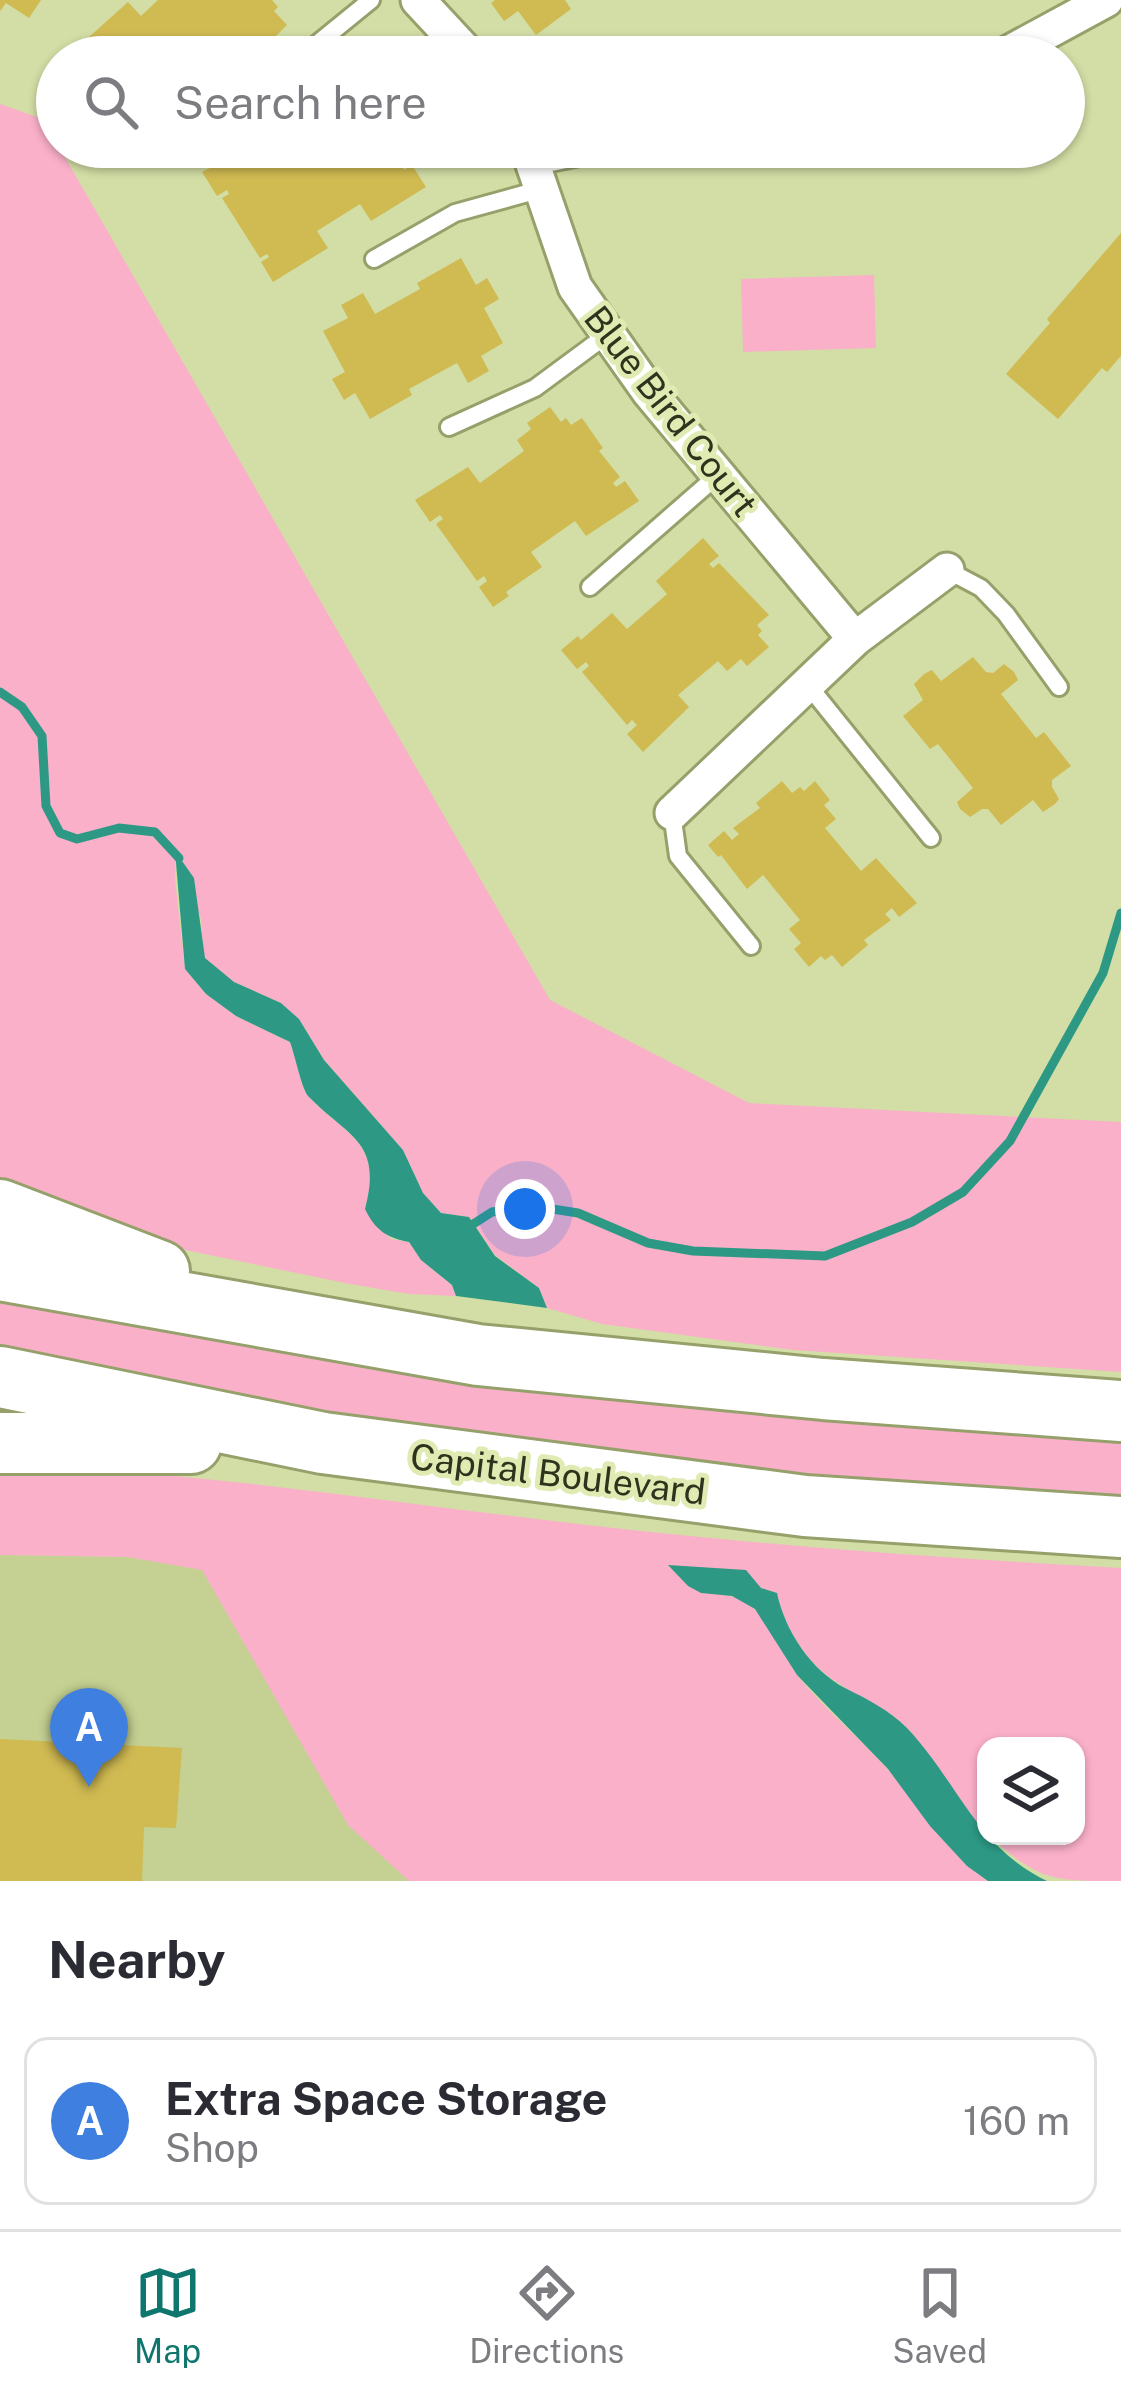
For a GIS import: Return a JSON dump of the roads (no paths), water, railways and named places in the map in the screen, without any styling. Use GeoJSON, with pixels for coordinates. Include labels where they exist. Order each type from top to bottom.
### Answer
{"type":"FeatureCollection","features":[{"type":"Feature","properties":{"kind":"highway"},"geometry":{"type":"LineString","coordinates":[[0,1210],[305,1327]]}},
{"type":"Feature","properties":{"kind":"highway"},"geometry":{"type":"LineString","coordinates":[[0,1270],[500,1358],[1121,1411]]}},
{"type":"Feature","properties":{"kind":"highway","name":"Capital Boulevard"},"geometry":{"type":"LineString","coordinates":[[0,1377],[323,1443],[805,1506],[1121,1527]]}},
{"type":"Feature","properties":{"kind":"highway"},"geometry":{"type":"LineString","coordinates":[[0,1443],[323,1443]]}},
{"type":"Feature","properties":{"kind":"street"},"geometry":{"type":"LineString","coordinates":[[418,0],[451,36]]}},
{"type":"Feature","properties":{"kind":"street"},"geometry":{"type":"LineString","coordinates":[[1039,36],[1106,0]]}},
{"type":"Feature","properties":{"kind":"street","name":"Blue Bird Court"},"geometry":{"type":"LineString","coordinates":[[534,168],[575,287],[649,392],[855,639]]}},
{"type":"Feature","properties":{"kind":"street"},"geometry":{"type":"LineString","coordinates":[[672,813],[855,639],[946,570]]}},
{"type":"Feature","properties":{"kind":"lane"},"geometry":{"type":"LineString","coordinates":[[327,36],[371,0]]}},
{"type":"Feature","properties":{"kind":"lane"},"geometry":{"type":"LineString","coordinates":[[374,259],[528,168]]}},
{"type":"Feature","properties":{"kind":"lane"},"geometry":{"type":"LineString","coordinates":[[449,427],[535,388],[608,334]]}},
{"type":"Feature","properties":{"kind":"lane"},"geometry":{"type":"LineString","coordinates":[[590,586],[718,476]]}},
{"type":"Feature","properties":{"kind":"lane"},"geometry":{"type":"LineString","coordinates":[[946,570],[981,588],[994,601],[1059,687]]}},
{"type":"Feature","properties":{"kind":"lane"},"geometry":{"type":"LineString","coordinates":[[808,685],[932,838]]}},
{"type":"Feature","properties":{"kind":"lane"},"geometry":{"type":"LineString","coordinates":[[672,813],[678,856],[751,946]]}},
{"type":"Feature","properties":{"kind":"water"},"geometry":{"type":"Polygon","coordinates":[[[175,851],[194,878],[205,958],[234,982],[281,1003],[299,1019],[324,1060],[403,1150],[423,1193],[441,1213],[469,1217],[495,1256],[539,1288],[547,1308],[456,1296],[452,1285],[421,1260],[409,1242],[388,1235],[373,1222],[365,1209],[369,1168],[365,1154],[349,1132],[306,1093],[290,1042],[236,1016],[206,994],[185,969],[175,851]]]}},
{"type":"Feature","properties":{"kind":"water"},"geometry":{"type":"Polygon","coordinates":[[[668,1565],[746,1570],[761,1588],[777,1593],[793,1635],[811,1660],[833,1680],[885,1710],[925,1749],[977,1821],[977,1845],[997,1845],[1047,1881],[988,1881],[967,1866],[888,1769],[797,1675],[755,1609],[732,1596],[701,1593],[668,1565]]]}},
{"type":"Feature","properties":{"kind":"waterway"},"geometry":{"type":"LineString","coordinates":[[0,692],[22,707],[42,736],[46,806],[60,833],[77,839],[119,828],[155,832],[179,858]]}},
{"type":"Feature","properties":{"kind":"waterway"},"geometry":{"type":"LineString","coordinates":[[467,1228],[492,1212],[533,1206],[578,1213],[648,1243],[693,1251],[825,1256],[912,1222],[963,1192],[1010,1141],[1103,973],[1121,913]]}},
{"type":"Feature","properties":{"kind":"place","name":"Extra Space Storage"},"geometry":{"type":"Point","coordinates":[89,1787]}}]}
